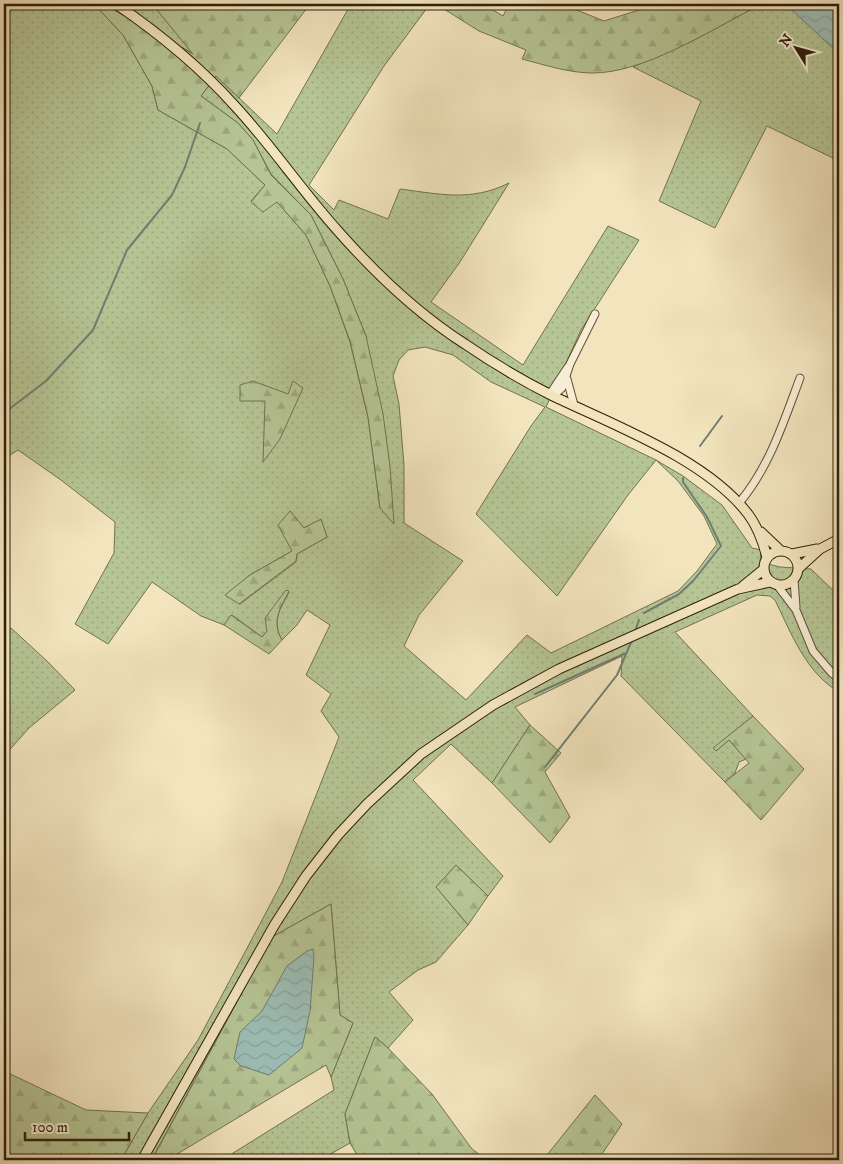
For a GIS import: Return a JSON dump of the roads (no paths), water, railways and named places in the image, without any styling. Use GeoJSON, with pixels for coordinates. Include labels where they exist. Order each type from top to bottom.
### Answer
{"type":"FeatureCollection","features":[{"type":"Feature","properties":{"kind":"main road"},"geometry":{"type":"LineString","coordinates":[[116,4],[153,29],[195,65],[235,106],[337,230],[366,261],[419,310],[470,348],[503,369],[551,395],[680,458],[714,481],[739,504],[757,528],[781,550],[792,554],[820,548],[839,539]]}},
{"type":"Feature","properties":{"kind":"main road"},"geometry":{"type":"LineString","coordinates":[[757,528],[767,557],[764,569],[767,578],[774,583]]}},
{"type":"Feature","properties":{"kind":"main road"},"geometry":{"type":"LineString","coordinates":[[798,569],[820,548]]}},
{"type":"Feature","properties":{"kind":"main road"},"geometry":{"type":"LineString","coordinates":[[767,557],[781,550]]}},
{"type":"Feature","properties":{"kind":"main road"},"geometry":{"type":"LineString","coordinates":[[738,589],[774,583],[789,584],[794,580],[798,569],[798,564],[792,554]]}},
{"type":"Feature","properties":{"kind":"main road"},"geometry":{"type":"LineString","coordinates":[[142,1160],[275,924],[306,876],[338,835],[367,804],[421,754],[493,705],[559,670],[738,589],[764,569]]}},
{"type":"Feature","properties":{"kind":"street"},"geometry":{"type":"LineString","coordinates":[[551,395],[570,364],[595,314]]}},
{"type":"Feature","properties":{"kind":"street"},"geometry":{"type":"LineString","coordinates":[[551,395],[562,388],[570,364]]}},
{"type":"Feature","properties":{"kind":"street"},"geometry":{"type":"LineString","coordinates":[[567,376],[574,405]]}},
{"type":"Feature","properties":{"kind":"street"},"geometry":{"type":"LineString","coordinates":[[739,504],[747,494],[770,454],[800,378]]}},
{"type":"Feature","properties":{"kind":"street"},"geometry":{"type":"LineString","coordinates":[[794,580],[796,610],[813,651],[830,672],[839,678]]}},
{"type":"Feature","properties":{"kind":"street"},"geometry":{"type":"LineString","coordinates":[[774,583],[796,610]]}},
{"type":"Feature","properties":{"kind":"water"},"geometry":{"type":"Polygon","coordinates":[[[788,4],[839,4],[839,54],[789,7],[788,4]]]}},
{"type":"Feature","properties":{"kind":"water"},"geometry":{"type":"Polygon","coordinates":[[[313,949],[310,1011],[302,1048],[269,1075],[241,1066],[234,1059],[240,1032],[262,1011],[287,966],[307,951],[313,949]]]}},
{"type":"Feature","properties":{"kind":"waterway"},"geometry":{"type":"LineString","coordinates":[[4,413],[46,381],[93,330],[127,250],[172,195],[185,167],[200,123]]}},
{"type":"Feature","properties":{"kind":"waterway"},"geometry":{"type":"LineString","coordinates":[[835,198],[839,188]]}},
{"type":"Feature","properties":{"kind":"waterway"},"geometry":{"type":"LineString","coordinates":[[700,446],[722,416]]}},
{"type":"Feature","properties":{"kind":"waterway"},"geometry":{"type":"LineString","coordinates":[[644,613],[679,594],[693,581],[721,546],[707,517],[683,482],[683,478]]}},
{"type":"Feature","properties":{"kind":"waterway"},"geometry":{"type":"LineString","coordinates":[[635,631],[639,620]]}},
{"type":"Feature","properties":{"kind":"waterway"},"geometry":{"type":"LineString","coordinates":[[545,767],[617,675],[632,640]]}},
{"type":"Feature","properties":{"kind":"waterway"},"geometry":{"type":"LineString","coordinates":[[535,694],[626,653]]}}]}
